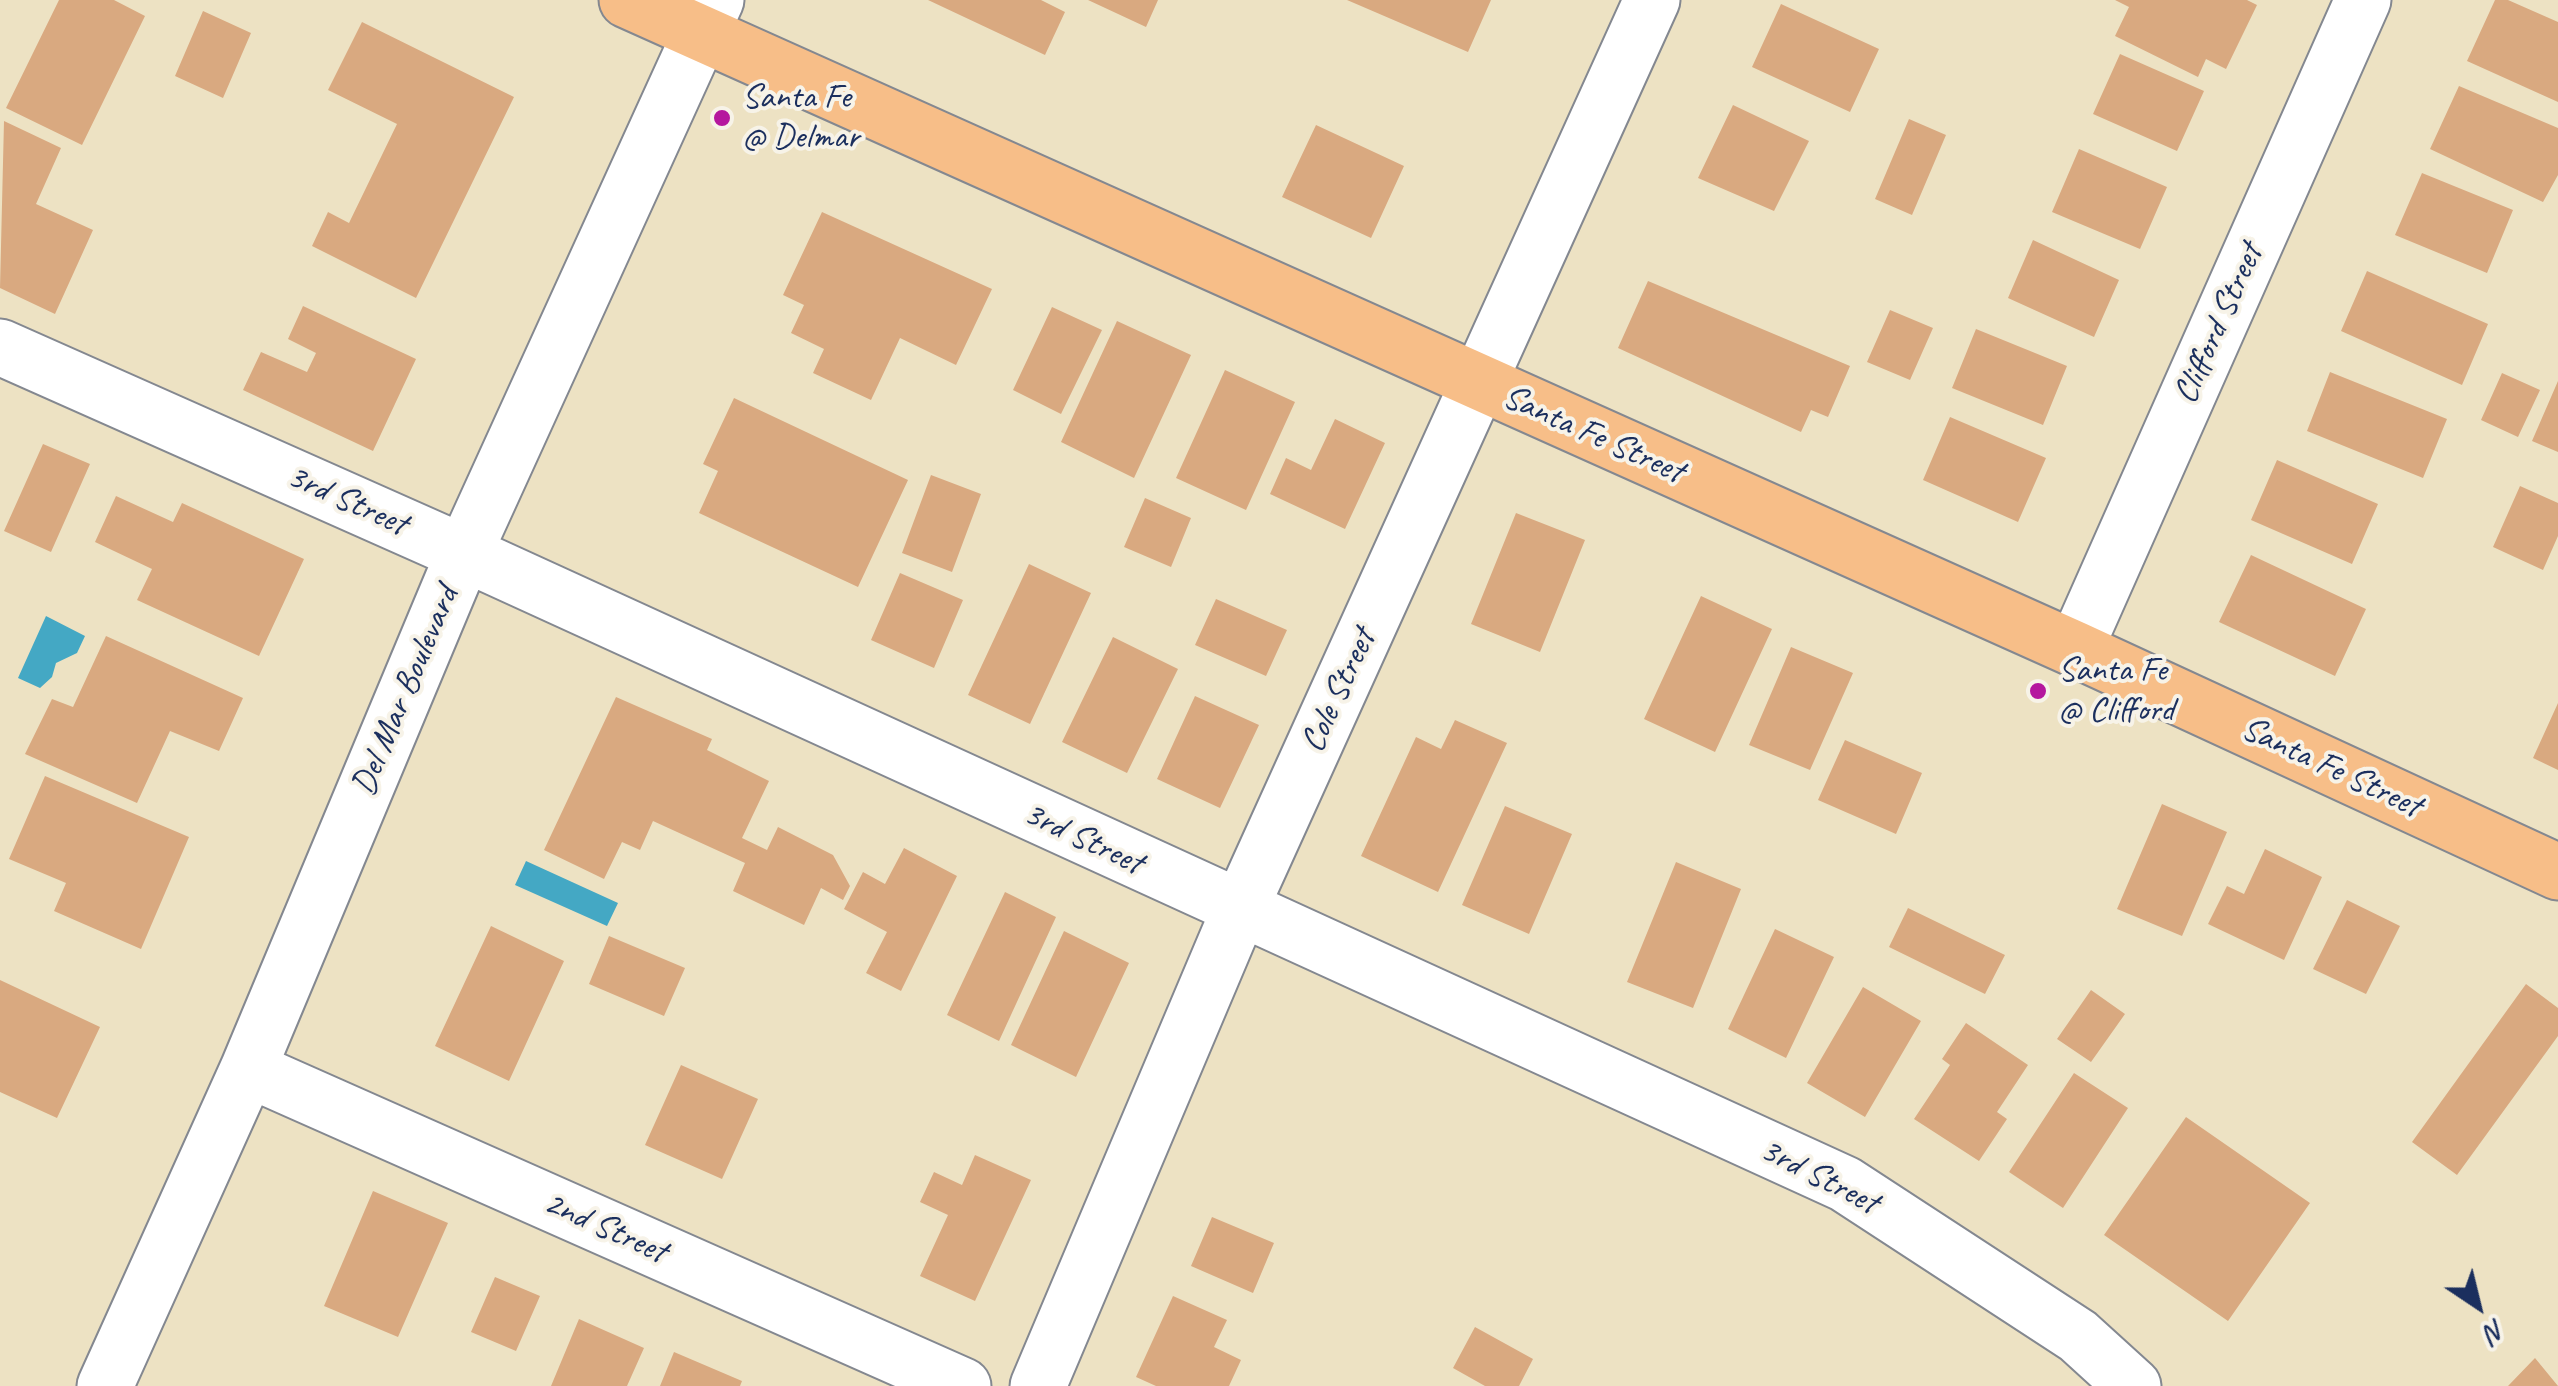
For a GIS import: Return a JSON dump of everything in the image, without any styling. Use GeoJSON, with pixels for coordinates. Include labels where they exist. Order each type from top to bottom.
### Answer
{"type":"FeatureCollection","features":[{"type":"Feature","properties":{"kind":"main road","name":"Santa Fe Street"},"geometry":{"type":"LineString","coordinates":[[627,0],[708,16],[1479,384],[2075,649],[2558,872]]}},
{"type":"Feature","properties":{"kind":"street","name":"Cole Street"},"geometry":{"type":"LineString","coordinates":[[1038,1386],[1239,910],[1652,0]]}},
{"type":"Feature","properties":{"kind":"street","name":"Clifford Street"},"geometry":{"type":"LineString","coordinates":[[2075,649],[2363,0]]}},
{"type":"Feature","properties":{"kind":"street","name":"Del Mar Boulevard"},"geometry":{"type":"LineString","coordinates":[[105,1386],[248,1069],[464,552],[708,16]]}},
{"type":"Feature","properties":{"kind":"street","name":"3rd Street"},"geometry":{"type":"LineString","coordinates":[[0,347],[464,552],[1239,910],[1846,1184],[2078,1336],[2133,1386]]}},
{"type":"Feature","properties":{"kind":"street","name":"2nd Street"},"geometry":{"type":"LineString","coordinates":[[248,1069],[963,1386]]}},
{"type":"Feature","properties":{"kind":"water"},"geometry":{"type":"Polygon","coordinates":[[[46,616],[85,636],[77,653],[56,663],[52,677],[40,688],[18,678],[46,616]]]}},
{"type":"Feature","properties":{"kind":"water"},"geometry":{"type":"Polygon","coordinates":[[[526,861],[618,903],[607,926],[515,885],[526,861]]]}},
{"type":"Feature","properties":{"kind":"building"},"geometry":{"type":"Polygon","coordinates":[[[59,0],[114,0],[145,16],[82,145],[6,108],[59,0]]]}},
{"type":"Feature","properties":{"kind":"building"},"geometry":{"type":"Polygon","coordinates":[[[928,0],[1041,0],[1065,12],[1045,55],[928,0]]]}},
{"type":"Feature","properties":{"kind":"building"},"geometry":{"type":"Polygon","coordinates":[[[1088,0],[1158,0],[1146,27],[1088,0]]]}},
{"type":"Feature","properties":{"kind":"building"},"geometry":{"type":"Polygon","coordinates":[[[1347,0],[1491,0],[1468,52],[1347,0]]]}},
{"type":"Feature","properties":{"kind":"building"},"geometry":{"type":"Polygon","coordinates":[[[2115,0],[2247,0],[2257,5],[2226,69],[2206,59],[2198,77],[2115,36],[2129,7],[2115,0]]]}},
{"type":"Feature","properties":{"kind":"building"},"geometry":{"type":"Polygon","coordinates":[[[2495,0],[2508,0],[2558,22],[2558,102],[2467,61],[2495,0]]]}},
{"type":"Feature","properties":{"kind":"building"},"geometry":{"type":"Polygon","coordinates":[[[1781,4],[1879,49],[1850,112],[1752,67],[1781,4]]]}},
{"type":"Feature","properties":{"kind":"building"},"geometry":{"type":"Polygon","coordinates":[[[203,11],[251,33],[223,98],[175,76],[203,11]]]}},
{"type":"Feature","properties":{"kind":"building"},"geometry":{"type":"Polygon","coordinates":[[[362,22],[514,97],[416,298],[312,246],[328,212],[349,223],[397,124],[328,90],[362,22]]]}},
{"type":"Feature","properties":{"kind":"building"},"geometry":{"type":"Polygon","coordinates":[[[2120,54],[2204,91],[2177,151],[2093,114],[2120,54]]]}},
{"type":"Feature","properties":{"kind":"building"},"geometry":{"type":"Polygon","coordinates":[[[2459,86],[2558,128],[2558,175],[2543,202],[2430,149],[2459,86]]]}},
{"type":"Feature","properties":{"kind":"building"},"geometry":{"type":"Polygon","coordinates":[[[1733,105],[1809,141],[1774,211],[1698,178],[1733,105]]]}},
{"type":"Feature","properties":{"kind":"building"},"geometry":{"type":"Polygon","coordinates":[[[1909,119],[1946,135],[1912,215],[1875,199],[1909,119]]]}},
{"type":"Feature","properties":{"kind":"building"},"geometry":{"type":"Polygon","coordinates":[[[4,121],[61,148],[36,204],[93,230],[55,314],[0,288],[4,121]]]}},
{"type":"Feature","properties":{"kind":"building"},"geometry":{"type":"Polygon","coordinates":[[[1316,125],[1404,166],[1371,238],[1282,197],[1316,125]]]}},
{"type":"Feature","properties":{"kind":"building"},"geometry":{"type":"Polygon","coordinates":[[[2079,149],[2167,187],[2140,249],[2052,212],[2079,149]]]}},
{"type":"Feature","properties":{"kind":"building"},"geometry":{"type":"Polygon","coordinates":[[[2422,173],[2513,210],[2487,273],[2395,235],[2422,173]]]}},
{"type":"Feature","properties":{"kind":"building"},"geometry":{"type":"Polygon","coordinates":[[[822,212],[992,289],[956,365],[900,338],[871,400],[813,373],[824,349],[791,333],[804,305],[783,295],[822,212]]]}},
{"type":"Feature","properties":{"kind":"building"},"geometry":{"type":"Polygon","coordinates":[[[2033,240],[2119,280],[2094,337],[2008,298],[2033,240]]]}},
{"type":"Feature","properties":{"kind":"building"},"geometry":{"type":"Polygon","coordinates":[[[2367,271],[2488,324],[2462,385],[2341,331],[2367,271]]]}},
{"type":"Feature","properties":{"kind":"building"},"geometry":{"type":"Polygon","coordinates":[[[1648,281],[1850,366],[1828,417],[1811,410],[1801,432],[1618,348],[1648,281]]]}},
{"type":"Feature","properties":{"kind":"building"},"geometry":{"type":"Polygon","coordinates":[[[303,306],[416,359],[373,451],[243,390],[261,352],[307,372],[316,353],[288,339],[303,306]]]}},
{"type":"Feature","properties":{"kind":"building"},"geometry":{"type":"Polygon","coordinates":[[[1052,307],[1102,330],[1061,414],[1013,390],[1052,307]]]}},
{"type":"Feature","properties":{"kind":"building"},"geometry":{"type":"Polygon","coordinates":[[[1890,310],[1933,328],[1910,380],[1867,362],[1890,310]]]}},
{"type":"Feature","properties":{"kind":"building"},"geometry":{"type":"Polygon","coordinates":[[[1117,321],[1191,355],[1134,478],[1061,442],[1117,321]]]}},
{"type":"Feature","properties":{"kind":"building"},"geometry":{"type":"Polygon","coordinates":[[[1976,329],[2067,366],[2043,425],[1952,388],[1976,329]]]}},
{"type":"Feature","properties":{"kind":"building"},"geometry":{"type":"Polygon","coordinates":[[[1225,370],[1295,402],[1246,510],[1176,478],[1225,370]]]}},
{"type":"Feature","properties":{"kind":"building"},"geometry":{"type":"Polygon","coordinates":[[[2330,372],[2447,419],[2423,478],[2307,431],[2330,372]]]}},
{"type":"Feature","properties":{"kind":"building"},"geometry":{"type":"Polygon","coordinates":[[[2502,373],[2540,390],[2518,437],[2481,420],[2502,373]]]}},
{"type":"Feature","properties":{"kind":"building"},"geometry":{"type":"Polygon","coordinates":[[[2558,381],[2558,452],[2532,441],[2558,381]]]}},
{"type":"Feature","properties":{"kind":"building"},"geometry":{"type":"Polygon","coordinates":[[[734,398],[908,480],[858,587],[699,513],[718,471],[703,464],[734,398]]]}},
{"type":"Feature","properties":{"kind":"building"},"geometry":{"type":"Polygon","coordinates":[[[1950,417],[2046,458],[2018,522],[1923,480],[1950,417]]]}},
{"type":"Feature","properties":{"kind":"building"},"geometry":{"type":"Polygon","coordinates":[[[1335,419],[1385,443],[1345,529],[1270,494],[1286,458],[1311,470],[1335,419]]]}},
{"type":"Feature","properties":{"kind":"building"},"geometry":{"type":"Polygon","coordinates":[[[43,444],[90,464],[51,552],[4,531],[43,444]]]}},
{"type":"Feature","properties":{"kind":"building"},"geometry":{"type":"Polygon","coordinates":[[[2277,460],[2378,504],[2352,564],[2251,520],[2277,460]]]}},
{"type":"Feature","properties":{"kind":"building"},"geometry":{"type":"Polygon","coordinates":[[[931,475],[981,494],[952,572],[902,553],[931,475]]]}},
{"type":"Feature","properties":{"kind":"building"},"geometry":{"type":"Polygon","coordinates":[[[2520,486],[2558,503],[2558,536],[2543,570],[2493,547],[2520,486]]]}},
{"type":"Feature","properties":{"kind":"building"},"geometry":{"type":"Polygon","coordinates":[[[116,496],[173,522],[182,503],[304,559],[259,656],[137,600],[152,569],[95,542],[116,496]]]}},
{"type":"Feature","properties":{"kind":"building"},"geometry":{"type":"Polygon","coordinates":[[[1145,498],[1191,518],[1171,567],[1124,547],[1145,498]]]}},
{"type":"Feature","properties":{"kind":"building"},"geometry":{"type":"Polygon","coordinates":[[[1516,513],[1585,540],[1540,652],[1471,624],[1516,513]]]}},
{"type":"Feature","properties":{"kind":"building"},"geometry":{"type":"Polygon","coordinates":[[[2251,555],[2366,609],[2335,676],[2219,622],[2251,555]]]}},
{"type":"Feature","properties":{"kind":"building"},"geometry":{"type":"Polygon","coordinates":[[[1029,564],[1091,593],[1030,724],[968,695],[1029,564]]]}},
{"type":"Feature","properties":{"kind":"building"},"geometry":{"type":"Polygon","coordinates":[[[900,573],[963,600],[934,668],[871,640],[900,573]]]}},
{"type":"Feature","properties":{"kind":"building"},"geometry":{"type":"Polygon","coordinates":[[[1701,596],[1772,629],[1715,752],[1644,719],[1701,596]]]}},
{"type":"Feature","properties":{"kind":"building"},"geometry":{"type":"Polygon","coordinates":[[[1216,599],[1287,630],[1266,676],[1195,645],[1216,599]]]}},
{"type":"Feature","properties":{"kind":"building"},"geometry":{"type":"Polygon","coordinates":[[[106,636],[243,698],[219,751],[170,731],[137,803],[25,754],[52,699],[73,707],[106,636]]]}},
{"type":"Feature","properties":{"kind":"building"},"geometry":{"type":"Polygon","coordinates":[[[1113,637],[1178,669],[1127,773],[1062,742],[1113,637]]]}},
{"type":"Feature","properties":{"kind":"building"},"geometry":{"type":"Polygon","coordinates":[[[1791,647],[1853,673],[1810,770],[1749,745],[1791,647]]]}},
{"type":"Feature","properties":{"kind":"building"},"geometry":{"type":"Polygon","coordinates":[[[1195,696],[1259,725],[1220,808],[1157,779],[1195,696]]]}},
{"type":"Feature","properties":{"kind":"building"},"geometry":{"type":"Polygon","coordinates":[[[616,697],[712,739],[707,750],[769,781],[742,838],[767,850],[778,827],[833,855],[850,886],[843,900],[821,888],[804,925],[733,891],[745,863],[653,821],[640,850],[622,842],[604,879],[544,850],[616,697]]]}},
{"type":"Feature","properties":{"kind":"building"},"geometry":{"type":"Polygon","coordinates":[[[2558,703],[2558,770],[2533,758],[2558,703]]]}},
{"type":"Feature","properties":{"kind":"building"},"geometry":{"type":"Polygon","coordinates":[[[1455,720],[1507,743],[1438,892],[1361,856],[1416,737],[1441,749],[1455,720]]]}},
{"type":"Feature","properties":{"kind":"building"},"geometry":{"type":"Polygon","coordinates":[[[1845,740],[1922,773],[1896,834],[1818,800],[1845,740]]]}},
{"type":"Feature","properties":{"kind":"building"},"geometry":{"type":"Polygon","coordinates":[[[45,776],[189,837],[141,949],[54,911],[66,883],[9,859],[45,776]]]}},
{"type":"Feature","properties":{"kind":"building"},"geometry":{"type":"Polygon","coordinates":[[[2162,804],[2227,832],[2182,936],[2117,909],[2162,804]]]}},
{"type":"Feature","properties":{"kind":"building"},"geometry":{"type":"Polygon","coordinates":[[[1505,806],[1572,834],[1529,934],[1462,905],[1505,806]]]}},
{"type":"Feature","properties":{"kind":"building"},"geometry":{"type":"Polygon","coordinates":[[[904,848],[957,876],[901,991],[866,973],[887,932],[844,909],[863,872],[885,884],[904,848]]]}},
{"type":"Feature","properties":{"kind":"building"},"geometry":{"type":"Polygon","coordinates":[[[2265,849],[2322,877],[2284,960],[2208,924],[2227,886],[2244,894],[2265,849]]]}},
{"type":"Feature","properties":{"kind":"building"},"geometry":{"type":"Polygon","coordinates":[[[1676,862],[1741,889],[1693,1008],[1627,982],[1676,862]]]}},
{"type":"Feature","properties":{"kind":"building"},"geometry":{"type":"Polygon","coordinates":[[[1005,892],[1056,917],[999,1041],[947,1015],[1005,892]]]}},
{"type":"Feature","properties":{"kind":"building"},"geometry":{"type":"Polygon","coordinates":[[[2347,900],[2400,926],[2366,994],[2313,969],[2347,900]]]}},
{"type":"Feature","properties":{"kind":"building"},"geometry":{"type":"Polygon","coordinates":[[[1908,908],[2005,955],[1985,994],[1889,947],[1908,908]]]}},
{"type":"Feature","properties":{"kind":"building"},"geometry":{"type":"Polygon","coordinates":[[[491,926],[564,961],[509,1081],[435,1046],[491,926]]]}},
{"type":"Feature","properties":{"kind":"building"},"geometry":{"type":"Polygon","coordinates":[[[1775,929],[1834,957],[1786,1058],[1728,1029],[1775,929]]]}},
{"type":"Feature","properties":{"kind":"building"},"geometry":{"type":"Polygon","coordinates":[[[1064,931],[1129,963],[1076,1077],[1011,1045],[1064,931]]]}},
{"type":"Feature","properties":{"kind":"building"},"geometry":{"type":"Polygon","coordinates":[[[609,936],[685,968],[664,1016],[589,984],[609,936]]]}},
{"type":"Feature","properties":{"kind":"building"},"geometry":{"type":"Polygon","coordinates":[[[0,980],[100,1027],[57,1118],[0,1092],[0,980]]]}},
{"type":"Feature","properties":{"kind":"building"},"geometry":{"type":"Polygon","coordinates":[[[2526,984],[2558,1008],[2558,1036],[2457,1175],[2412,1142],[2526,984]]]}},
{"type":"Feature","properties":{"kind":"building"},"geometry":{"type":"Polygon","coordinates":[[[1863,987],[1921,1021],[1865,1117],[1807,1083],[1863,987]]]}},
{"type":"Feature","properties":{"kind":"building"},"geometry":{"type":"Polygon","coordinates":[[[2091,990],[2125,1014],[2091,1062],[2057,1039],[2091,990]]]}},
{"type":"Feature","properties":{"kind":"building"},"geometry":{"type":"Polygon","coordinates":[[[1966,1023],[2028,1065],[1997,1112],[2007,1119],[1979,1161],[1914,1119],[1950,1065],[1942,1059],[1966,1023]]]}},
{"type":"Feature","properties":{"kind":"building"},"geometry":{"type":"Polygon","coordinates":[[[681,1065],[758,1099],[722,1179],[645,1145],[681,1065]]]}},
{"type":"Feature","properties":{"kind":"building"},"geometry":{"type":"Polygon","coordinates":[[[2074,1073],[2128,1108],[2063,1208],[2009,1172],[2074,1073]]]}},
{"type":"Feature","properties":{"kind":"building"},"geometry":{"type":"Polygon","coordinates":[[[2186,1117],[2310,1203],[2228,1321],[2104,1235],[2186,1117]]]}},
{"type":"Feature","properties":{"kind":"building"},"geometry":{"type":"Polygon","coordinates":[[[975,1155],[1031,1180],[975,1301],[920,1276],[948,1215],[920,1202],[934,1172],[962,1185],[975,1155]]]}},
{"type":"Feature","properties":{"kind":"building"},"geometry":{"type":"Polygon","coordinates":[[[373,1191],[448,1223],[398,1337],[324,1306],[373,1191]]]}},
{"type":"Feature","properties":{"kind":"building"},"geometry":{"type":"Polygon","coordinates":[[[1212,1217],[1274,1243],[1253,1293],[1191,1266],[1212,1217]]]}},
{"type":"Feature","properties":{"kind":"building"},"geometry":{"type":"Polygon","coordinates":[[[495,1277],[540,1296],[516,1351],[471,1332],[495,1277]]]}},
{"type":"Feature","properties":{"kind":"building"},"geometry":{"type":"Polygon","coordinates":[[[1173,1296],[1227,1320],[1214,1347],[1241,1360],[1229,1386],[1156,1386],[1136,1377],[1173,1296]]]}},
{"type":"Feature","properties":{"kind":"building"},"geometry":{"type":"Polygon","coordinates":[[[579,1319],[644,1348],[627,1386],[551,1386],[579,1319]]]}},
{"type":"Feature","properties":{"kind":"building"},"geometry":{"type":"Polygon","coordinates":[[[1475,1327],[1533,1359],[1519,1386],[1485,1386],[1453,1368],[1475,1327]]]}},
{"type":"Feature","properties":{"kind":"building"},"geometry":{"type":"Polygon","coordinates":[[[674,1352],[742,1381],[740,1386],[660,1386],[674,1352]]]}},
{"type":"Feature","properties":{"kind":"building"},"geometry":{"type":"Polygon","coordinates":[[[2535,1358],[2558,1386],[2508,1386],[2535,1358]]]}},
{"type":"Feature","properties":{"kind":"place","name":"Santa Fe @ Delmar"},"geometry":{"type":"Point","coordinates":[722,118]}},
{"type":"Feature","properties":{"kind":"place","name":"Santa Fe @ Clifford"},"geometry":{"type":"Point","coordinates":[2038,691]}}]}
